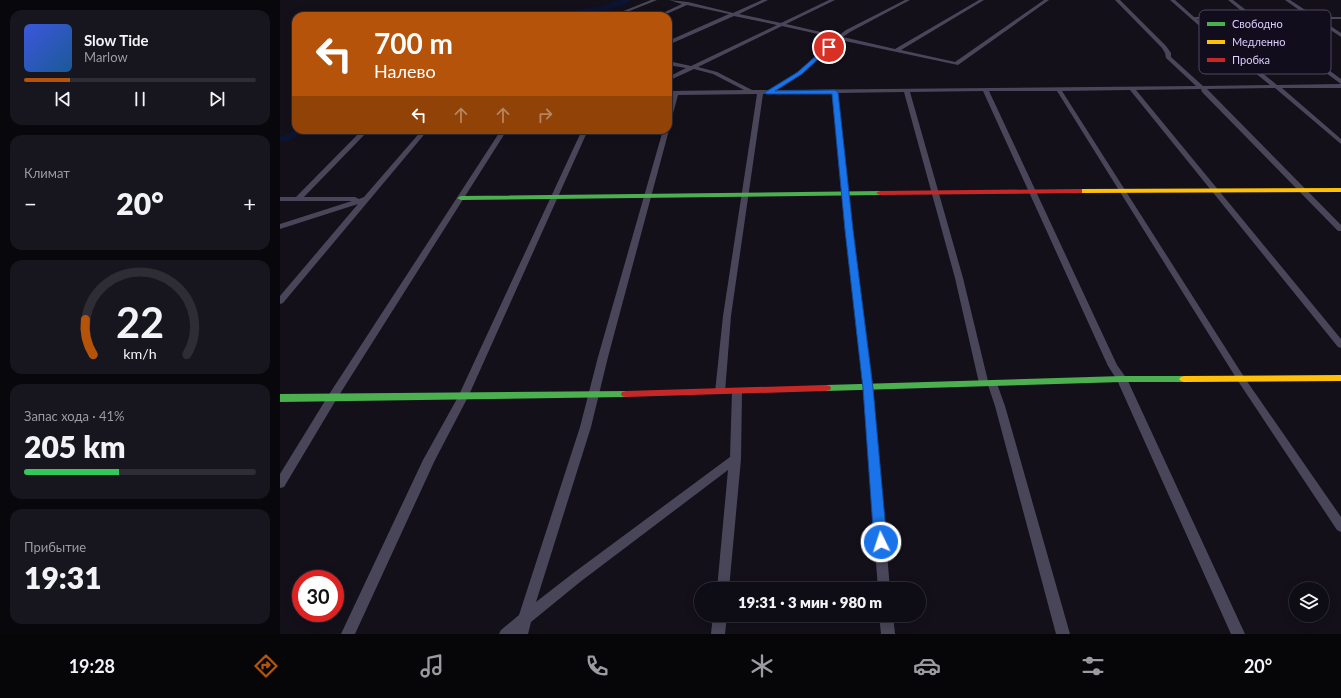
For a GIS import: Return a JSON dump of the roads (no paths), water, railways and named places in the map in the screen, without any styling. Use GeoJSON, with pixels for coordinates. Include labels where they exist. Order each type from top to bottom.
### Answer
{"type":"FeatureCollection","features":[{"type":"Feature","properties":{"kind":"street"},"geometry":{"type":"LineString","coordinates":[[624,12],[655,0]]}},
{"type":"Feature","properties":{"kind":"street"},"geometry":{"type":"LineString","coordinates":[[671,0],[956,64],[1047,0]]}},
{"type":"Feature","properties":{"kind":"street"},"geometry":{"type":"LineString","coordinates":[[668,12],[697,0]]}},
{"type":"Feature","properties":{"kind":"street"},"geometry":{"type":"LineString","coordinates":[[672,41],[766,0]]}},
{"type":"Feature","properties":{"kind":"street"},"geometry":{"type":"LineString","coordinates":[[672,77],[833,0]]}},
{"type":"Feature","properties":{"kind":"street"},"geometry":{"type":"LineString","coordinates":[[672,65],[702,69],[760,93],[779,87],[808,67],[839,37],[908,0]]}},
{"type":"Feature","properties":{"kind":"street"},"geometry":{"type":"LineString","coordinates":[[897,50],[982,0]]}},
{"type":"Feature","properties":{"kind":"street"},"geometry":{"type":"LineString","coordinates":[[1117,0],[1164,47],[1168,53],[1168,57],[1204,89],[1204,91],[1341,229]]}},
{"type":"Feature","properties":{"kind":"street"},"geometry":{"type":"LineString","coordinates":[[1172,0],[1199,22]]}},
{"type":"Feature","properties":{"kind":"street"},"geometry":{"type":"LineString","coordinates":[[1230,0],[1244,10]]}},
{"type":"Feature","properties":{"kind":"street"},"geometry":{"type":"LineString","coordinates":[[1287,0],[1303,10]]}},
{"type":"Feature","properties":{"kind":"street"},"geometry":{"type":"LineString","coordinates":[[1194,18],[1199,18]]}},
{"type":"Feature","properties":{"kind":"street"},"geometry":{"type":"LineString","coordinates":[[1331,28],[1341,35]]}},
{"type":"Feature","properties":{"kind":"street"},"geometry":{"type":"LineString","coordinates":[[1262,74],[1341,142]]}},
{"type":"Feature","properties":{"kind":"street"},"geometry":{"type":"LineString","coordinates":[[1329,74],[1341,83]]}},
{"type":"Feature","properties":{"kind":"street"},"geometry":{"type":"LineString","coordinates":[[672,93],[1204,89],[1209,87],[1341,83]]}},
{"type":"Feature","properties":{"kind":"street"},"geometry":{"type":"LineString","coordinates":[[1132,89],[1341,345]]}},
{"type":"Feature","properties":{"kind":"street"},"geometry":{"type":"LineString","coordinates":[[1059,90],[1241,379],[1341,527]]}},
{"type":"Feature","properties":{"kind":"street"},"geometry":{"type":"LineString","coordinates":[[908,91],[988,383],[1000,406],[1063,634]]}},
{"type":"Feature","properties":{"kind":"street"},"geometry":{"type":"LineString","coordinates":[[986,91],[1110,360],[1122,379],[1238,634]]}},
{"type":"Feature","properties":{"kind":"street"},"geometry":{"type":"LineString","coordinates":[[835,92],[845,194],[868,388],[883,582]]}},
{"type":"Feature","properties":{"kind":"street"},"geometry":{"type":"LineString","coordinates":[[672,107],[676,93]]}},
{"type":"Feature","properties":{"kind":"street"},"geometry":{"type":"LineString","coordinates":[[720,392],[727,316],[760,93]]}},
{"type":"Feature","properties":{"kind":"street"},"geometry":{"type":"LineString","coordinates":[[298,199],[362,134]]}},
{"type":"Feature","properties":{"kind":"street"},"geometry":{"type":"LineString","coordinates":[[280,301],[422,134]]}},
{"type":"Feature","properties":{"kind":"street"},"geometry":{"type":"LineString","coordinates":[[280,484],[332,398],[501,134]]}},
{"type":"Feature","properties":{"kind":"street"},"geometry":{"type":"LineString","coordinates":[[348,634],[429,460],[463,397],[583,134]]}},
{"type":"Feature","properties":{"kind":"street"},"geometry":{"type":"LineString","coordinates":[[520,634],[595,396],[603,357],[665,134]]}},
{"type":"Feature","properties":{"kind":"street"},"geometry":{"type":"LineString","coordinates":[[461,198],[1033,191],[1341,190]]}},
{"type":"Feature","properties":{"kind":"street"},"geometry":{"type":"LineString","coordinates":[[280,199],[366,199]]}},
{"type":"Feature","properties":{"kind":"street"},"geometry":{"type":"LineString","coordinates":[[280,227],[366,199]]}},
{"type":"Feature","properties":{"kind":"street"},"geometry":{"type":"LineString","coordinates":[[280,398],[595,396],[1122,379],[1341,378]]}},
{"type":"Feature","properties":{"kind":"street"},"geometry":{"type":"LineString","coordinates":[[724,582],[735,460],[737,391]]}},
{"type":"Feature","properties":{"kind":"street"},"geometry":{"type":"LineString","coordinates":[[506,634],[576,578],[735,460]]}},
{"type":"Feature","properties":{"kind":"street"},"geometry":{"type":"LineString","coordinates":[[718,634],[719,622]]}},
{"type":"Feature","properties":{"kind":"street"},"geometry":{"type":"LineString","coordinates":[[887,622],[888,634]]}},
{"type":"Feature","properties":{"kind":"waterway"},"geometry":{"type":"LineString","coordinates":[[578,12],[604,8],[627,0]]}},
{"type":"Feature","properties":{"kind":"waterway"},"geometry":{"type":"LineString","coordinates":[[280,139],[289,137],[293,134]]}}]}
